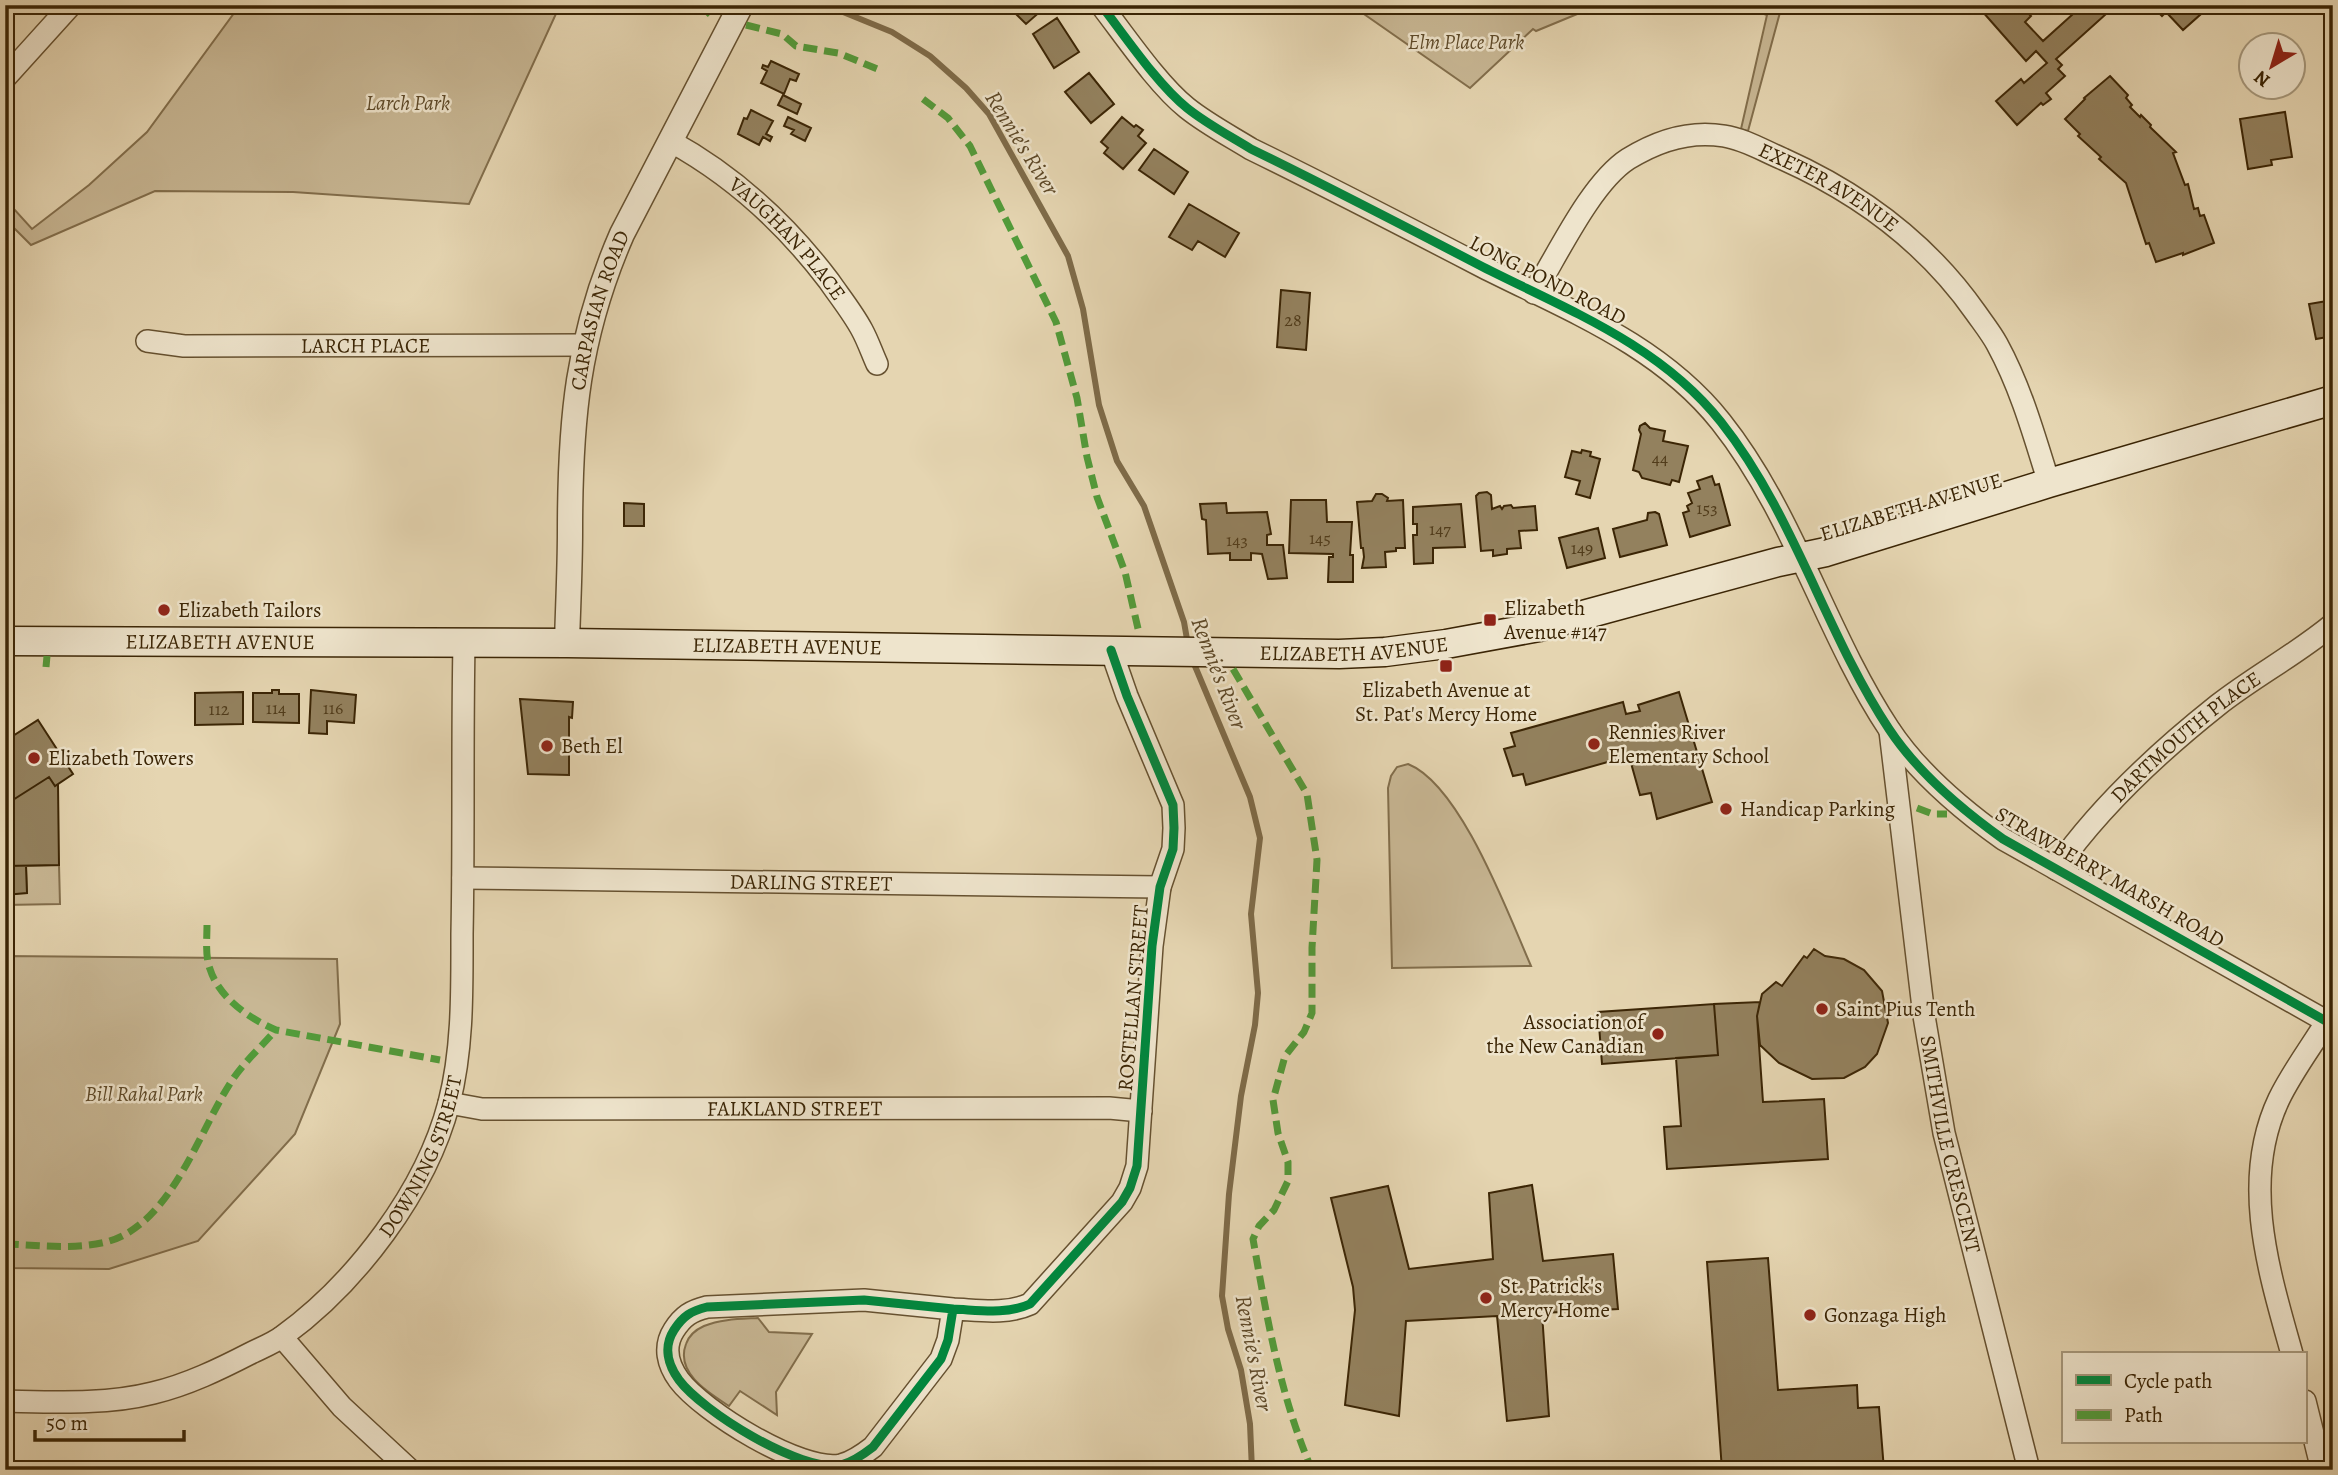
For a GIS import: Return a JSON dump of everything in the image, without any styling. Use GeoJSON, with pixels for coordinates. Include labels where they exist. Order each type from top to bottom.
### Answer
{"type":"FeatureCollection","features":[{"type":"Feature","properties":{"kind":"main road","name":"ELIZABETH AVENUE"},"geometry":{"type":"LineString","coordinates":[[5,641],[567,643],[1339,654],[1385,652],[1539,627],[1826,552],[2333,400]]}},
{"type":"Feature","properties":{"kind":"street"},"geometry":{"type":"LineString","coordinates":[[5,78],[72,5]]}},
{"type":"Feature","properties":{"kind":"street","name":"LONG POND ROAD"},"geometry":{"type":"LineString","coordinates":[[1101,5],[1171,92],[1186,108],[1215,128],[1251,149],[1534,293],[1595,321],[1664,366],[1696,394],[1738,444],[1800,557],[1861,683],[1890,731]]}},
{"type":"Feature","properties":{"kind":"street","name":"CARPASIAN ROAD"},"geometry":{"type":"LineString","coordinates":[[567,643],[572,443],[584,345],[608,264],[736,14]]}},
{"type":"Feature","properties":{"kind":"street","name":"EXETER AVENUE"},"geometry":{"type":"LineString","coordinates":[[1534,293],[1593,195],[1608,175],[1626,160],[1678,136],[1704,134],[1741,141],[1797,165],[1848,192],[1887,219],[1927,253],[1955,284],[1996,343],[2027,408],[2049,483]]}},
{"type":"Feature","properties":{"kind":"street","name":"VAUGHAN PLACE"},"geometry":{"type":"LineString","coordinates":[[670,141],[711,164],[763,206],[793,237],[862,329],[877,364]]}},
{"type":"Feature","properties":{"kind":"street","name":"LARCH PLACE"},"geometry":{"type":"LineString","coordinates":[[147,341],[184,345],[584,345]]}},
{"type":"Feature","properties":{"kind":"street","name":"DARTMOUTH PLACE"},"geometry":{"type":"LineString","coordinates":[[2056,869],[2096,820],[2168,748],[2220,704],[2333,624]]}},
{"type":"Feature","properties":{"kind":"street","name":"DOWNING STREET"},"geometry":{"type":"LineString","coordinates":[[5,1401],[90,1400],[153,1393],[206,1374],[282,1337],[341,1286],[376,1244],[419,1176],[437,1140],[456,1068],[461,999],[464,644]]}},
{"type":"Feature","properties":{"kind":"street","name":"ROSTELLAN STREET"},"geometry":{"type":"LineString","coordinates":[[953,1309],[948,1339],[941,1359],[873,1447],[859,1457],[839,1465],[794,1457],[765,1444],[709,1408],[680,1381],[670,1364],[667,1348],[680,1321],[692,1311],[707,1307],[864,1300],[953,1309],[1018,1310],[1030,1304],[1043,1292],[1112,1215],[1130,1188],[1137,1166],[1152,947],[1160,887],[1173,849],[1173,805],[1127,696],[1111,650]]}},
{"type":"Feature","properties":{"kind":"street","name":"STRAWBERRY MARSH ROAD"},"geometry":{"type":"LineString","coordinates":[[1890,731],[1913,760],[1963,808],[2003,839],[2330,1023]]}},
{"type":"Feature","properties":{"kind":"street","name":"SMITHVILLE CRESCENT"},"geometry":{"type":"LineString","coordinates":[[1890,731],[1923,1003],[1944,1133],[2029,1470]]}},
{"type":"Feature","properties":{"kind":"street","name":"DARLING STREET"},"geometry":{"type":"LineString","coordinates":[[463,878],[1160,887]]}},
{"type":"Feature","properties":{"kind":"street"},"geometry":{"type":"LineString","coordinates":[[2291,1352],[2268,1265],[2260,1217],[2265,1141],[2280,1098],[2330,1023]]}},
{"type":"Feature","properties":{"kind":"street","name":"FALKLAND STREET"},"geometry":{"type":"LineString","coordinates":[[449,1102],[482,1109],[1110,1108],[1141,1111]]}},
{"type":"Feature","properties":{"kind":"street"},"geometry":{"type":"LineString","coordinates":[[282,1337],[351,1417],[410,1470]]}},
{"type":"Feature","properties":{"kind":"street"},"geometry":{"type":"LineString","coordinates":[[2306,1405],[2322,1470]]}},
{"type":"Feature","properties":{"kind":"green space","name":"Larch Park"},"geometry":{"type":"Polygon","coordinates":[[[240,5],[560,5],[469,204],[293,192],[155,191],[31,245],[5,219],[5,199],[32,229],[89,185],[147,132],[240,5]]]}},
{"type":"Feature","properties":{"kind":"green space","name":"Elm Place Park"},"geometry":{"type":"Polygon","coordinates":[[[1351,5],[1599,5],[1536,31],[1533,29],[1470,88],[1351,5]]]}},
{"type":"Feature","properties":{"kind":"green space"},"geometry":{"type":"Polygon","coordinates":[[[1738,5],[1782,5],[1748,131],[1741,129],[1767,15],[1738,5]]]}},
{"type":"Feature","properties":{"kind":"green space"},"geometry":{"type":"Polygon","coordinates":[[[1408,764],[1428,777],[1464,823],[1496,885],[1531,966],[1392,968],[1388,788],[1397,767],[1408,764]]]}},
{"type":"Feature","properties":{"kind":"green space"},"geometry":{"type":"Polygon","coordinates":[[[59,865],[60,904],[5,905],[5,895],[27,892],[26,866],[59,865]]]}},
{"type":"Feature","properties":{"kind":"green space","name":"Bill Rahal Park"},"geometry":{"type":"Polygon","coordinates":[[[5,956],[337,959],[340,1024],[295,1134],[198,1241],[109,1269],[5,1268],[5,956]]]}},
{"type":"Feature","properties":{"kind":"green space"},"geometry":{"type":"Polygon","coordinates":[[[758,1318],[769,1332],[812,1334],[776,1392],[777,1415],[740,1391],[729,1406],[696,1381],[685,1364],[686,1344],[698,1329],[724,1321],[758,1318]]]}},
{"type":"Feature","properties":{"kind":"building"},"geometry":{"type":"Polygon","coordinates":[[[1007,5],[1038,5],[1042,10],[1026,24],[1011,9],[1008,12],[1005,8],[1007,5]]]}},
{"type":"Feature","properties":{"kind":"building"},"geometry":{"type":"Polygon","coordinates":[[[1989,5],[2014,5],[2020,12],[2024,9],[2031,16],[2025,22],[2043,41],[2083,5],[2116,5],[2056,59],[2062,65],[2058,69],[2065,76],[2046,93],[2051,99],[2043,105],[2041,103],[2017,125],[1996,101],[2021,79],[2024,83],[2047,63],[2036,51],[2026,61],[1982,11],[1989,5]]]}},
{"type":"Feature","properties":{"kind":"building"},"geometry":{"type":"Polygon","coordinates":[[[2161,5],[2194,5],[2201,14],[2183,30],[2166,12],[2162,16],[2156,10],[2161,5]]]}},
{"type":"Feature","properties":{"kind":"building"},"geometry":{"type":"Polygon","coordinates":[[[1057,18],[1079,52],[1054,68],[1033,34],[1057,18]]]}},
{"type":"Feature","properties":{"kind":"building"},"geometry":{"type":"Polygon","coordinates":[[[771,61],[799,74],[796,81],[790,79],[784,94],[761,83],[767,71],[762,68],[763,65],[768,67],[771,61]]]}},
{"type":"Feature","properties":{"kind":"building"},"geometry":{"type":"Polygon","coordinates":[[[1089,73],[1114,104],[1091,123],[1065,92],[1089,73]]]}},
{"type":"Feature","properties":{"kind":"building"},"geometry":{"type":"Polygon","coordinates":[[[2110,76],[2128,95],[2126,98],[2132,105],[2130,107],[2176,152],[2173,153],[2185,185],[2188,184],[2194,209],[2198,208],[2200,216],[2204,215],[2214,243],[2156,262],[2149,243],[2146,244],[2126,183],[2099,159],[2101,157],[2078,136],[2080,134],[2065,119],[2110,76]]]}},
{"type":"Feature","properties":{"kind":"building"},"geometry":{"type":"Polygon","coordinates":[[[783,95],[801,104],[797,114],[778,105],[783,95]]]}},
{"type":"Feature","properties":{"kind":"building"},"geometry":{"type":"Polygon","coordinates":[[[751,110],[773,121],[766,134],[772,137],[770,141],[763,137],[759,145],[738,134],[744,118],[747,119],[751,110]]]}},
{"type":"Feature","properties":{"kind":"building"},"geometry":{"type":"Polygon","coordinates":[[[2285,112],[2292,157],[2271,160],[2272,165],[2248,169],[2240,119],[2285,112]]]}},
{"type":"Feature","properties":{"kind":"building"},"geometry":{"type":"Polygon","coordinates":[[[788,117],[811,128],[805,141],[791,134],[794,130],[784,126],[788,117]]]}},
{"type":"Feature","properties":{"kind":"building"},"geometry":{"type":"Polygon","coordinates":[[[1122,117],[1134,127],[1136,125],[1143,130],[1138,136],[1146,143],[1123,169],[1104,153],[1108,148],[1101,142],[1122,117]]]}},
{"type":"Feature","properties":{"kind":"building"},"geometry":{"type":"Polygon","coordinates":[[[1154,149],[1188,172],[1174,194],[1139,170],[1154,149]]]}},
{"type":"Feature","properties":{"kind":"building"},"geometry":{"type":"Polygon","coordinates":[[[1189,204],[1239,233],[1225,257],[1198,241],[1192,250],[1169,237],[1189,204]]]}},
{"type":"Feature","properties":{"kind":"building"},"geometry":{"type":"Polygon","coordinates":[[[1281,290],[1310,293],[1306,350],[1277,347],[1281,290]]]}},
{"type":"Feature","properties":{"kind":"building"},"geometry":{"type":"Polygon","coordinates":[[[2333,300],[2333,336],[2316,339],[2309,304],[2333,300]]]}},
{"type":"Feature","properties":{"kind":"building"},"geometry":{"type":"Polygon","coordinates":[[[1645,423],[1650,428],[1665,431],[1663,441],[1688,446],[1679,482],[1672,480],[1670,485],[1642,478],[1639,472],[1633,470],[1641,434],[1640,426],[1645,423]]]}},
{"type":"Feature","properties":{"kind":"building"},"geometry":{"type":"Polygon","coordinates":[[[1582,450],[1591,452],[1590,456],[1600,459],[1590,498],[1576,494],[1580,481],[1565,477],[1572,451],[1581,453],[1582,450]]]}},
{"type":"Feature","properties":{"kind":"building"},"geometry":{"type":"Polygon","coordinates":[[[1712,476],[1715,485],[1719,484],[1730,525],[1690,537],[1683,513],[1689,511],[1687,506],[1692,503],[1688,493],[1700,489],[1697,481],[1712,476]]]}},
{"type":"Feature","properties":{"kind":"building"},"geometry":{"type":"Polygon","coordinates":[[[1487,492],[1491,495],[1492,509],[1511,505],[1513,508],[1535,506],[1537,530],[1519,531],[1521,548],[1507,549],[1507,554],[1493,556],[1493,550],[1481,551],[1476,496],[1487,492]]]}},
{"type":"Feature","properties":{"kind":"building"},"geometry":{"type":"Polygon","coordinates":[[[1376,494],[1382,494],[1388,498],[1387,501],[1403,500],[1405,548],[1385,552],[1386,567],[1362,568],[1364,557],[1357,502],[1372,501],[1376,494]]]}},
{"type":"Feature","properties":{"kind":"building"},"geometry":{"type":"Polygon","coordinates":[[[1291,500],[1326,500],[1327,522],[1352,522],[1350,555],[1353,555],[1353,582],[1328,582],[1329,557],[1333,557],[1333,554],[1289,553],[1291,500]]]}},
{"type":"Feature","properties":{"kind":"building"},"geometry":{"type":"Polygon","coordinates":[[[624,503],[644,504],[644,526],[624,526],[624,503]]]}},
{"type":"Feature","properties":{"kind":"building"},"geometry":{"type":"Polygon","coordinates":[[[1226,503],[1227,513],[1267,512],[1271,534],[1267,535],[1267,545],[1283,545],[1287,578],[1268,579],[1262,554],[1251,553],[1251,560],[1230,560],[1230,553],[1208,554],[1206,520],[1202,519],[1200,504],[1226,503]]]}},
{"type":"Feature","properties":{"kind":"building"},"geometry":{"type":"Polygon","coordinates":[[[1461,504],[1465,547],[1433,548],[1433,563],[1414,564],[1413,535],[1417,535],[1417,524],[1413,524],[1413,507],[1461,504]]]}},
{"type":"Feature","properties":{"kind":"building"},"geometry":{"type":"Polygon","coordinates":[[[1648,513],[1659,514],[1667,545],[1620,557],[1613,529],[1647,520],[1648,513]]]}},
{"type":"Feature","properties":{"kind":"building"},"geometry":{"type":"Polygon","coordinates":[[[1598,528],[1605,558],[1567,568],[1559,538],[1598,528]]]}},
{"type":"Feature","properties":{"kind":"building"},"geometry":{"type":"Polygon","coordinates":[[[272,690],[279,690],[279,694],[299,694],[299,723],[253,722],[253,693],[272,693],[272,690]]]}},
{"type":"Feature","properties":{"kind":"building"},"geometry":{"type":"Polygon","coordinates":[[[311,690],[356,695],[354,723],[327,721],[327,734],[309,733],[311,690]]]}},
{"type":"Feature","properties":{"kind":"building"},"geometry":{"type":"Polygon","coordinates":[[[243,692],[243,724],[195,725],[195,693],[243,692]]]}},
{"type":"Feature","properties":{"kind":"building"},"geometry":{"type":"Polygon","coordinates":[[[1679,692],[1712,802],[1657,819],[1651,793],[1640,795],[1629,756],[1526,785],[1523,774],[1513,776],[1504,749],[1515,746],[1511,733],[1623,702],[1626,714],[1640,711],[1638,705],[1679,692]]]}},
{"type":"Feature","properties":{"kind":"building","name":"Beth El"},"geometry":{"type":"Polygon","coordinates":[[[520,699],[573,702],[572,718],[569,717],[569,775],[528,774],[520,699]]]}},
{"type":"Feature","properties":{"kind":"building","name":"Elizabeth Towers"},"geometry":{"type":"Polygon","coordinates":[[[38,720],[73,774],[55,786],[49,777],[5,805],[5,741],[38,720]]]}},
{"type":"Feature","properties":{"kind":"building"},"geometry":{"type":"Polygon","coordinates":[[[49,777],[55,786],[58,784],[59,865],[5,866],[5,805],[49,777]]]}},
{"type":"Feature","properties":{"kind":"building"},"geometry":{"type":"Polygon","coordinates":[[[5,866],[26,866],[27,893],[5,895],[5,866]]]}},
{"type":"Feature","properties":{"kind":"building","name":"Saint Pius Tenth"},"geometry":{"type":"Polygon","coordinates":[[[1814,949],[1825,956],[1844,959],[1864,970],[1882,991],[1888,1023],[1877,1054],[1865,1067],[1844,1078],[1812,1079],[1779,1063],[1760,1045],[1757,1016],[1762,994],[1776,982],[1782,986],[1804,956],[1807,958],[1814,949]]]}},
{"type":"Feature","properties":{"kind":"building"},"geometry":{"type":"Polygon","coordinates":[[[1760,1002],[1757,1016],[1763,1102],[1824,1099],[1828,1159],[1667,1169],[1664,1127],[1681,1126],[1676,1058],[1718,1055],[1714,1004],[1760,1002]]]}},
{"type":"Feature","properties":{"kind":"building","name":"Association of the New Canadian"},"geometry":{"type":"Polygon","coordinates":[[[1714,1004],[1718,1055],[1602,1064],[1598,1012],[1714,1004]]]}},
{"type":"Feature","properties":{"kind":"building","name":"St. Patrick's Mercy Home"},"geometry":{"type":"Polygon","coordinates":[[[1532,1185],[1543,1261],[1613,1254],[1618,1309],[1542,1313],[1549,1416],[1507,1421],[1497,1316],[1406,1321],[1399,1416],[1345,1405],[1355,1310],[1353,1287],[1331,1198],[1388,1186],[1409,1269],[1493,1259],[1489,1193],[1532,1185]]]}},
{"type":"Feature","properties":{"kind":"building"},"geometry":{"type":"Polygon","coordinates":[[[1768,1258],[1778,1390],[1857,1385],[1858,1408],[1879,1407],[1884,1470],[1722,1470],[1707,1262],[1768,1258]]]}},
{"type":"Feature","properties":{"kind":"waterway","name":"Rennie's River"},"geometry":{"type":"LineString","coordinates":[[826,5],[892,32],[930,56],[966,88],[989,114],[1068,256],[1083,309],[1099,405],[1117,461],[1144,506],[1184,622],[1188,645]]}},
{"type":"Feature","properties":{"kind":"waterway","name":"Rennie's River"},"geometry":{"type":"LineString","coordinates":[[1192,659],[1250,797],[1260,838],[1251,914],[1258,993],[1255,1025],[1241,1096],[1229,1194],[1222,1296],[1228,1329],[1241,1370],[1250,1424],[1252,1470]]}},
{"type":"Feature","properties":{"kind":"marked path"},"geometry":{"type":"LineString","coordinates":[[700,5],[715,19]]}},
{"type":"Feature","properties":{"kind":"marked path"},"geometry":{"type":"LineString","coordinates":[[746,25],[782,34],[796,46],[838,53],[880,70]]}},
{"type":"Feature","properties":{"kind":"marked path"},"geometry":{"type":"LineString","coordinates":[[923,99],[948,118],[970,146],[1056,322],[1077,398],[1097,497],[1125,572],[1139,633]]}},
{"type":"Feature","properties":{"kind":"marked path"},"geometry":{"type":"LineString","coordinates":[[46,667],[47,656]]}},
{"type":"Feature","properties":{"kind":"marked path"},"geometry":{"type":"LineString","coordinates":[[1233,669],[1307,794],[1317,860],[1312,948],[1312,1013],[1304,1032],[1285,1056],[1273,1100],[1278,1133],[1288,1162],[1288,1181],[1274,1210],[1259,1226],[1253,1239],[1283,1385],[1312,1470]]}},
{"type":"Feature","properties":{"kind":"marked path"},"geometry":{"type":"LineString","coordinates":[[1917,808],[1933,814],[1947,814]]}},
{"type":"Feature","properties":{"kind":"marked path"},"geometry":{"type":"LineString","coordinates":[[207,925],[207,959],[214,979],[228,998],[256,1020],[276,1030],[440,1060]]}},
{"type":"Feature","properties":{"kind":"marked path"},"geometry":{"type":"LineString","coordinates":[[5,1244],[81,1246],[106,1242],[129,1232],[148,1217],[180,1175],[236,1075],[276,1030]]}},
{"type":"Feature","properties":{"kind":"cycle path"},"geometry":{"type":"LineString","coordinates":[[1101,5],[1165,87],[1187,108],[1211,125],[1251,149],[1580,315],[1641,350],[1670,371],[1697,395],[1721,422],[1747,458],[1789,534],[1866,692],[1889,729],[1927,775],[1956,803],[2003,839],[2333,1025]]}},
{"type":"Feature","properties":{"kind":"cycle path"},"geometry":{"type":"LineString","coordinates":[[953,1309],[864,1300],[707,1307],[696,1310],[677,1325],[671,1336],[668,1356],[675,1374],[691,1393],[730,1423],[778,1450],[802,1459],[823,1465],[845,1464],[873,1447],[941,1359],[948,1340],[953,1309],[1002,1311],[1030,1304],[1122,1202],[1137,1166],[1152,946],[1160,887],[1173,849],[1174,828],[1173,805],[1127,696],[1111,650]]}},
{"type":"Feature","properties":{"kind":"place","name":"Elizabeth Tailors"},"geometry":{"type":"Point","coordinates":[164,610]}},
{"type":"Feature","properties":{"kind":"place","name":"Elizabeth Avenue #147"},"geometry":{"type":"Point","coordinates":[1490,620]}},
{"type":"Feature","properties":{"kind":"place","name":"Elizabeth Avenue at St. Pat's Mercy Home"},"geometry":{"type":"Point","coordinates":[1446,666]}},
{"type":"Feature","properties":{"kind":"place","name":"Rennies River Elementary School"},"geometry":{"type":"Point","coordinates":[1594,744]}},
{"type":"Feature","properties":{"kind":"place","name":"Beth El"},"geometry":{"type":"Point","coordinates":[547,746]}},
{"type":"Feature","properties":{"kind":"place","name":"Elizabeth Towers"},"geometry":{"type":"Point","coordinates":[34,758]}},
{"type":"Feature","properties":{"kind":"place","name":"Handicap Parking"},"geometry":{"type":"Point","coordinates":[1726,809]}},
{"type":"Feature","properties":{"kind":"place","name":"Saint Pius Tenth"},"geometry":{"type":"Point","coordinates":[1822,1009]}},
{"type":"Feature","properties":{"kind":"place","name":"Association of the New Canadian"},"geometry":{"type":"Point","coordinates":[1658,1034]}},
{"type":"Feature","properties":{"kind":"place","name":"St. Patrick's Mercy Home"},"geometry":{"type":"Point","coordinates":[1486,1298]}},
{"type":"Feature","properties":{"kind":"place","name":"Gonzaga High"},"geometry":{"type":"Point","coordinates":[1810,1315]}}]}
